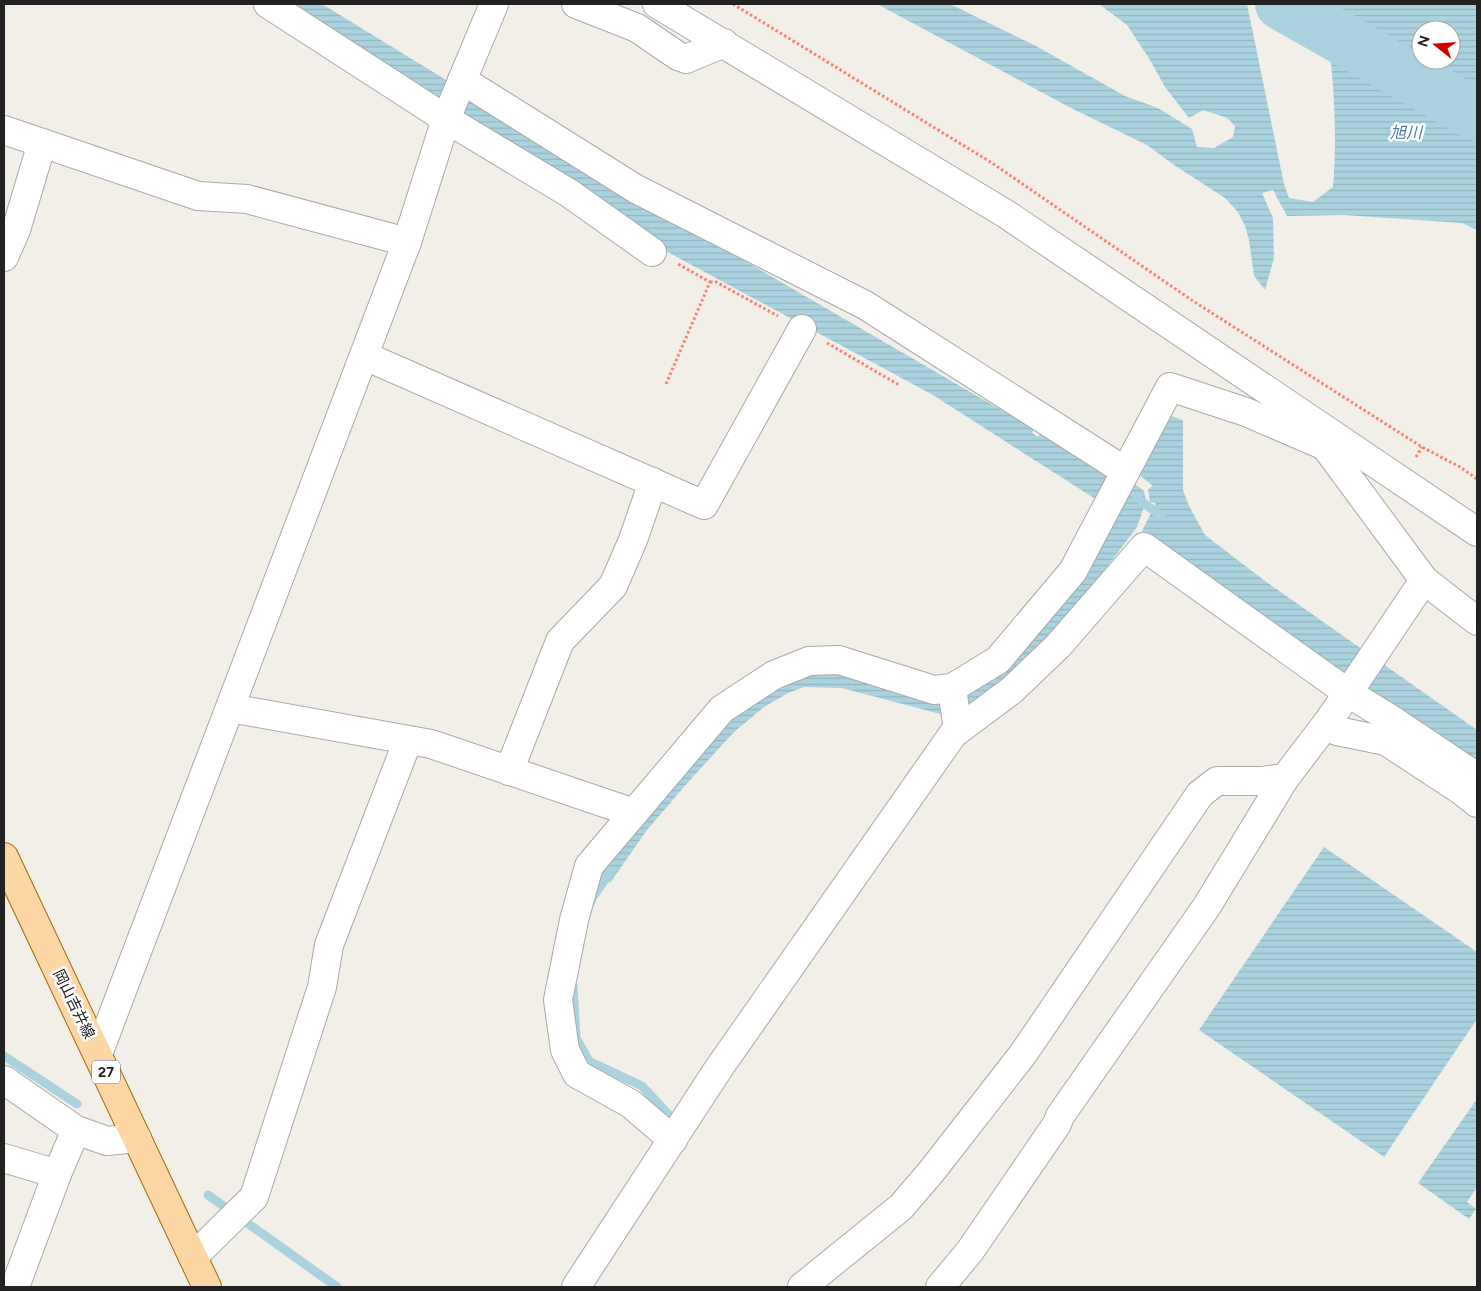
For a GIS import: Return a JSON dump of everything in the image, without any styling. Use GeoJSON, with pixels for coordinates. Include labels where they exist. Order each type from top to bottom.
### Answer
{"type":"FeatureCollection","features":[{"type":"Feature","properties":{"kind":"main road","name":"岡山吉井線"},"geometry":{"type":"LineString","coordinates":[[4,857],[207,1287]]}},
{"type":"Feature","properties":{"kind":"street"},"geometry":{"type":"LineString","coordinates":[[268,4],[569,193],[652,252]]}},
{"type":"Feature","properties":{"kind":"street"},"geometry":{"type":"LineString","coordinates":[[98,1054],[365,356],[407,242],[447,117],[494,4]]}},
{"type":"Feature","properties":{"kind":"street"},"geometry":{"type":"LineString","coordinates":[[576,4],[637,28],[678,56],[686,59],[724,43]]}},
{"type":"Feature","properties":{"kind":"street"},"geometry":{"type":"LineString","coordinates":[[658,4],[1006,214],[1330,442],[1477,532]]}},
{"type":"Feature","properties":{"kind":"street"},"geometry":{"type":"LineString","coordinates":[[461,82],[636,189],[865,305],[1125,471]]}},
{"type":"Feature","properties":{"kind":"street"},"geometry":{"type":"LineString","coordinates":[[4,130],[198,196],[247,199],[407,242]]}},
{"type":"Feature","properties":{"kind":"street"},"geometry":{"type":"LineString","coordinates":[[4,256],[16,230],[42,143]]}},
{"type":"Feature","properties":{"kind":"street"},"geometry":{"type":"LineString","coordinates":[[365,356],[704,505],[802,329]]}},
{"type":"Feature","properties":{"kind":"street"},"geometry":{"type":"LineString","coordinates":[[673,1140],[631,1104],[577,1074],[565,1050],[558,1000],[574,920],[589,866],[722,709],[774,675],[809,661],[839,660],[934,690],[952,688],[998,660],[1072,571],[1170,387],[1330,442],[1424,580],[1477,621]]}},
{"type":"Feature","properties":{"kind":"street"},"geometry":{"type":"LineString","coordinates":[[509,771],[560,641],[613,586],[633,540],[653,482]]}},
{"type":"Feature","properties":{"kind":"street"},"geometry":{"type":"LineString","coordinates":[[576,1287],[719,1068],[953,734],[1012,690],[1058,646],[1144,547],[1477,777]]}},
{"type":"Feature","properties":{"kind":"street"},"geometry":{"type":"LineString","coordinates":[[1424,580],[1477,605]]}},
{"type":"Feature","properties":{"kind":"street"},"geometry":{"type":"LineString","coordinates":[[940,1287],[970,1250],[1057,1124],[1060,1116],[1207,906],[1285,778],[1328,723],[1424,580]]}},
{"type":"Feature","properties":{"kind":"street"},"geometry":{"type":"LineString","coordinates":[[952,688],[958,730]]}},
{"type":"Feature","properties":{"kind":"street"},"geometry":{"type":"LineString","coordinates":[[230,708],[431,744],[634,812]]}},
{"type":"Feature","properties":{"kind":"street"},"geometry":{"type":"LineString","coordinates":[[1328,723],[1338,731],[1386,741],[1462,791],[1477,804]]}},
{"type":"Feature","properties":{"kind":"street"},"geometry":{"type":"LineString","coordinates":[[193,1257],[254,1197],[322,987],[329,945],[408,740]]}},
{"type":"Feature","properties":{"kind":"street"},"geometry":{"type":"LineString","coordinates":[[802,1287],[901,1207],[931,1172],[1023,1054],[1200,794],[1217,781],[1262,781],[1285,778]]}},
{"type":"Feature","properties":{"kind":"street"},"geometry":{"type":"LineString","coordinates":[[4,1080],[76,1130],[107,1142],[137,1138]]}},
{"type":"Feature","properties":{"kind":"street"},"geometry":{"type":"LineString","coordinates":[[15,1287],[57,1174],[76,1130]]}},
{"type":"Feature","properties":{"kind":"street"},"geometry":{"type":"LineString","coordinates":[[4,1158],[57,1174]]}},
{"type":"Feature","properties":{"kind":"path"},"geometry":{"type":"LineString","coordinates":[[733,4],[992,163],[1193,300],[1422,447],[1460,467],[1477,479]]}},
{"type":"Feature","properties":{"kind":"path"},"geometry":{"type":"LineString","coordinates":[[652,252],[710,282],[716,282],[899,385]]}},
{"type":"Feature","properties":{"kind":"path"},"geometry":{"type":"LineString","coordinates":[[666,384],[710,282]]}},
{"type":"Feature","properties":{"kind":"water"},"geometry":{"type":"Polygon","coordinates":[[[279,4],[322,4],[671,218],[1034,429],[1032,433],[1038,437],[1042,432],[1127,478],[1144,491],[1146,501],[1137,527],[1065,623],[979,702],[944,715],[842,688],[804,687],[788,693],[764,707],[734,732],[647,830],[610,883],[595,874],[722,723],[810,666],[939,696],[1045,620],[1097,500],[933,395],[675,256],[622,225],[279,4]]]}},
{"type":"Feature","properties":{"kind":"water","name":"旭川"},"geometry":{"type":"Polygon","coordinates":[[[877,4],[950,4],[1036,46],[1125,96],[1158,108],[1192,129],[1197,147],[1214,148],[1233,137],[1235,126],[1227,118],[1203,110],[1189,118],[1165,87],[1127,25],[1099,4],[1247,4],[1284,184],[1289,198],[1313,202],[1333,187],[1335,142],[1334,95],[1323,4],[1477,4],[1477,230],[1462,223],[1344,215],[1287,216],[1273,190],[1262,193],[1273,218],[1274,258],[1265,290],[1254,276],[1249,240],[1238,212],[1225,198],[1147,145],[1071,108],[877,4]]]}},
{"type":"Feature","properties":{"kind":"water"},"geometry":{"type":"Polygon","coordinates":[[[1171,416],[1183,420],[1183,490],[1189,506],[1205,535],[1265,581],[1477,730],[1477,764],[1339,671],[1142,531],[1156,503],[1150,502],[1148,489],[1153,486],[1132,469],[1163,418],[1171,416]]]}},
{"type":"Feature","properties":{"kind":"water"},"geometry":{"type":"Polygon","coordinates":[[[1324,847],[1477,952],[1477,1019],[1384,1157],[1199,1030],[1324,847]]]}},
{"type":"Feature","properties":{"kind":"water"},"geometry":{"type":"Polygon","coordinates":[[[1477,1099],[1477,1187],[1467,1202],[1476,1209],[1469,1219],[1418,1183],[1477,1099]]]}},
{"type":"Feature","properties":{"kind":"waterway","name":"旭川"},"geometry":{"type":"LineString","coordinates":[[1281,4],[1477,115]]}},
{"type":"Feature","properties":{"kind":"waterway"},"geometry":{"type":"LineString","coordinates":[[1137,498],[1161,516]]}},
{"type":"Feature","properties":{"kind":"waterway"},"geometry":{"type":"LineString","coordinates":[[591,902],[611,871]]}},
{"type":"Feature","properties":{"kind":"waterway"},"geometry":{"type":"LineString","coordinates":[[573,986],[576,1038],[589,1061],[642,1086],[671,1117]]}},
{"type":"Feature","properties":{"kind":"waterway"},"geometry":{"type":"LineString","coordinates":[[4,1056],[77,1104]]}},
{"type":"Feature","properties":{"kind":"waterway"},"geometry":{"type":"LineString","coordinates":[[208,1195],[337,1287]]}}]}
